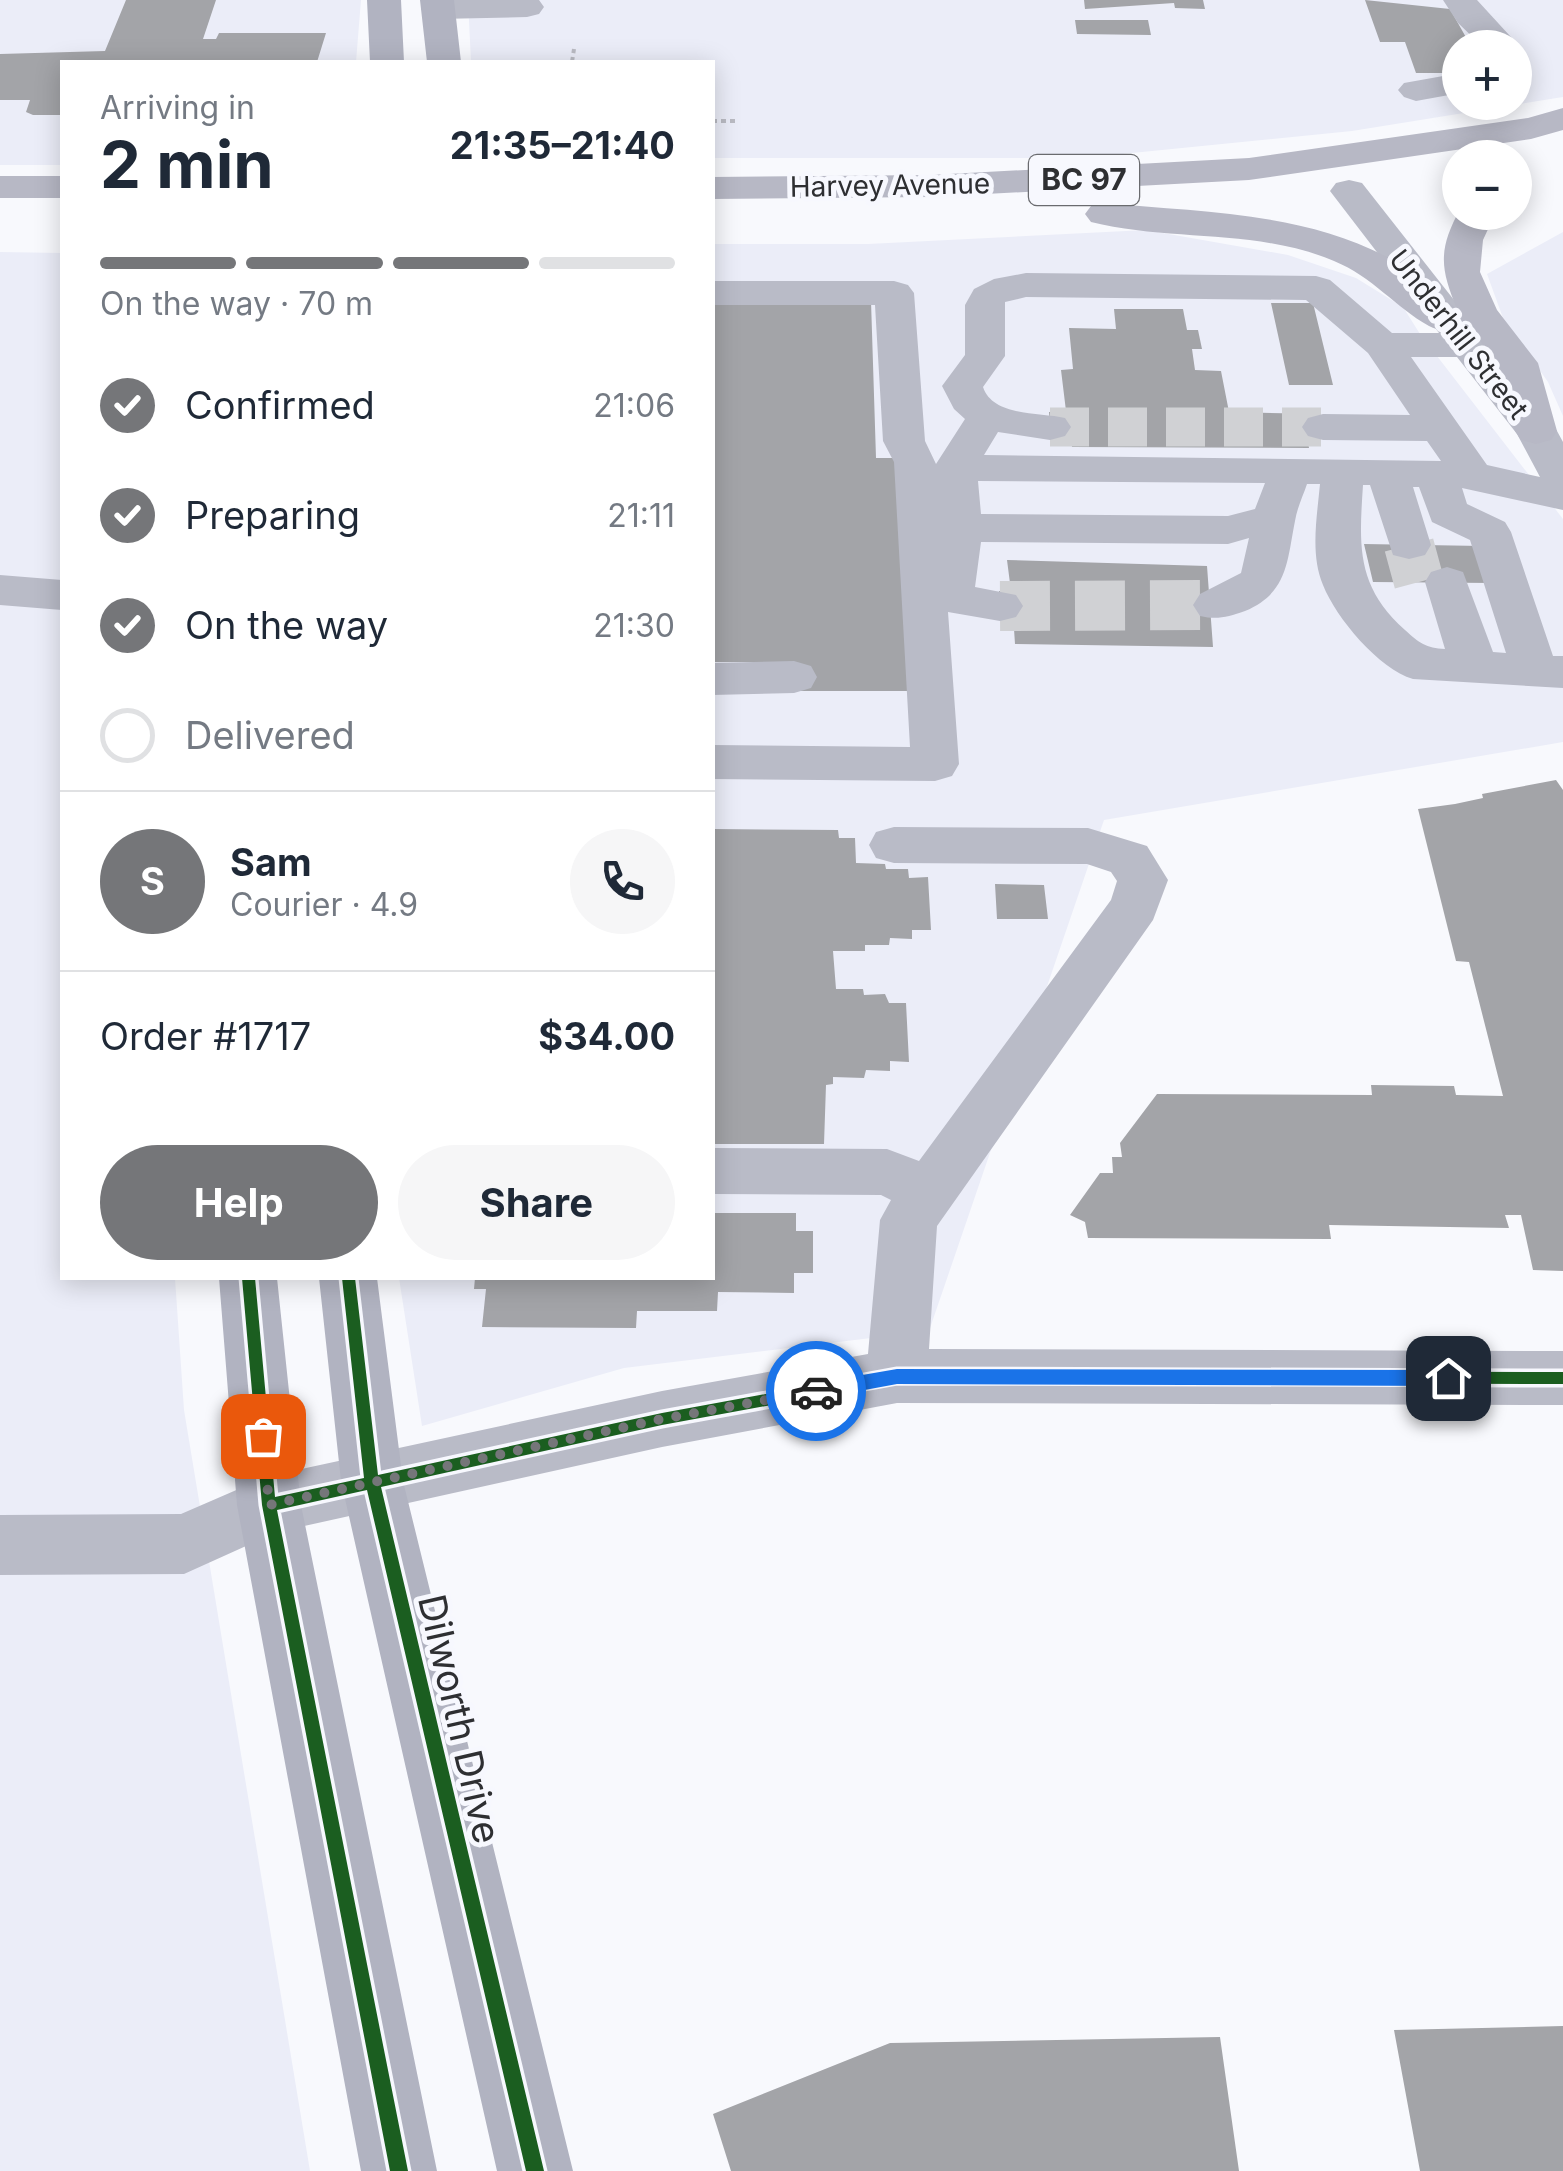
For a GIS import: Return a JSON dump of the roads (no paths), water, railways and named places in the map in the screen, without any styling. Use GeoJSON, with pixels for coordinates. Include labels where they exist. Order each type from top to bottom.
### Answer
{"type":"FeatureCollection","features":[{"type":"Feature","properties":{"kind":"highway","name":"BC 97"},"geometry":{"type":"LineString","coordinates":[[1424,144],[1563,119]]}},
{"type":"Feature","properties":{"kind":"highway","name":"Harvey Avenue"},"geometry":{"type":"LineString","coordinates":[[722,186],[930,186],[1110,178],[1248,169],[1424,144]]}},
{"type":"Feature","properties":{"kind":"highway"},"geometry":{"type":"LineString","coordinates":[[1368,188],[1389,160],[1424,144]]}},
{"type":"Feature","properties":{"kind":"highway"},"geometry":{"type":"LineString","coordinates":[[0,187],[60,187]]}},
{"type":"Feature","properties":{"kind":"highway","name":"BC 97"},"geometry":{"type":"LineString","coordinates":[[1065,215],[1368,188]]}},
{"type":"Feature","properties":{"kind":"highway"},"geometry":{"type":"LineString","coordinates":[[1104,214],[1265,232],[1350,254],[1377,267],[1455,332]]}},
{"type":"Feature","properties":{"kind":"highway","name":"Harvey Avenue"},"geometry":{"type":"LineString","coordinates":[[715,223],[1026,216]]}},
{"type":"Feature","properties":{"kind":"highway"},"geometry":{"type":"LineString","coordinates":[[1469,230],[1464,240],[1461,272],[1478,312],[1518,364],[1536,431]]}},
{"type":"Feature","properties":{"kind":"main road"},"geometry":{"type":"LineString","coordinates":[[384,0],[387,60]]}},
{"type":"Feature","properties":{"kind":"main road"},"geometry":{"type":"LineString","coordinates":[[438,4],[444,60]]}},
{"type":"Feature","properties":{"kind":"main road"},"geometry":{"type":"LineString","coordinates":[[248,1280],[269,1505],[399,2171]]}},
{"type":"Feature","properties":{"kind":"main road","name":"Dilworth Drive"},"geometry":{"type":"LineString","coordinates":[[348,1280],[372,1482],[536,2171]]}},
{"type":"Feature","properties":{"kind":"street"},"geometry":{"type":"LineString","coordinates":[[1460,0],[1485,30]]}},
{"type":"Feature","properties":{"kind":"street"},"geometry":{"type":"LineString","coordinates":[[438,4],[527,7]]}},
{"type":"Feature","properties":{"kind":"street"},"geometry":{"type":"LineString","coordinates":[[1416,90],[1442,86]]}},
{"type":"Feature","properties":{"kind":"street","name":"Underhill Street"},"geometry":{"type":"LineString","coordinates":[[1368,188],[1455,332],[1536,431],[1563,481]]}},
{"type":"Feature","properties":{"kind":"street"},"geometry":{"type":"LineString","coordinates":[[1050,427],[1011,423],[988,415],[974,407],[962,386],[985,356],[982,316],[986,296],[991,291],[1026,285],[1316,288],[1382,345],[1440,428]]}},
{"type":"Feature","properties":{"kind":"street"},"geometry":{"type":"LineString","coordinates":[[715,293],[894,293],[904,441],[915,462],[935,764],[715,762]]}},
{"type":"Feature","properties":{"kind":"street"},"geometry":{"type":"LineString","coordinates":[[1382,345],[1455,332]]}},
{"type":"Feature","properties":{"kind":"street"},"geometry":{"type":"LineString","coordinates":[[988,415],[956,468],[961,528],[952,590],[962,601],[1000,606]]}},
{"type":"Feature","properties":{"kind":"street"},"geometry":{"type":"LineString","coordinates":[[1323,427],[1440,428]]}},
{"type":"Feature","properties":{"kind":"street"},"geometry":{"type":"LineString","coordinates":[[1403,473],[1446,512],[1489,532],[1549,671],[1444,664],[1372,626],[1345,585],[1337,542],[1440,428]]}},
{"type":"Feature","properties":{"kind":"street"},"geometry":{"type":"LineString","coordinates":[[956,468],[1403,473],[1563,496]]}},
{"type":"Feature","properties":{"kind":"street"},"geometry":{"type":"LineString","coordinates":[[1216,605],[1251,593],[1266,572],[1273,518],[1292,470]]}},
{"type":"Feature","properties":{"kind":"street"},"geometry":{"type":"LineString","coordinates":[[1403,473],[1414,563],[1444,664]]}},
{"type":"Feature","properties":{"kind":"street"},"geometry":{"type":"LineString","coordinates":[[1403,473],[1414,563],[1444,664]]}},
{"type":"Feature","properties":{"kind":"street"},"geometry":{"type":"LineString","coordinates":[[961,528],[1228,530],[1273,518]]}},
{"type":"Feature","properties":{"kind":"street"},"geometry":{"type":"LineString","coordinates":[[0,590],[60,595]]}},
{"type":"Feature","properties":{"kind":"street"},"geometry":{"type":"LineString","coordinates":[[715,679],[794,677]]}},
{"type":"Feature","properties":{"kind":"street"},"geometry":{"type":"LineString","coordinates":[[894,845],[1088,846],[1128,858],[1140,870],[1143,880],[1134,906],[909,1220],[897,1376]]}},
{"type":"Feature","properties":{"kind":"street"},"geometry":{"type":"LineString","coordinates":[[715,1171],[887,1172],[928,1191]]}},
{"type":"Feature","properties":{"kind":"street"},"geometry":{"type":"LineString","coordinates":[[0,1546],[184,1544],[269,1505],[662,1419],[897,1376],[1563,1378]]}},
{"type":"Feature","properties":{"kind":"tunnel"},"geometry":{"type":"LineString","coordinates":[[1050,427],[1323,427]]}},
{"type":"Feature","properties":{"kind":"tunnel"},"geometry":{"type":"LineString","coordinates":[[1409,545],[1419,582]]}},
{"type":"Feature","properties":{"kind":"tunnel"},"geometry":{"type":"LineString","coordinates":[[1000,606],[1216,605]]}}]}
